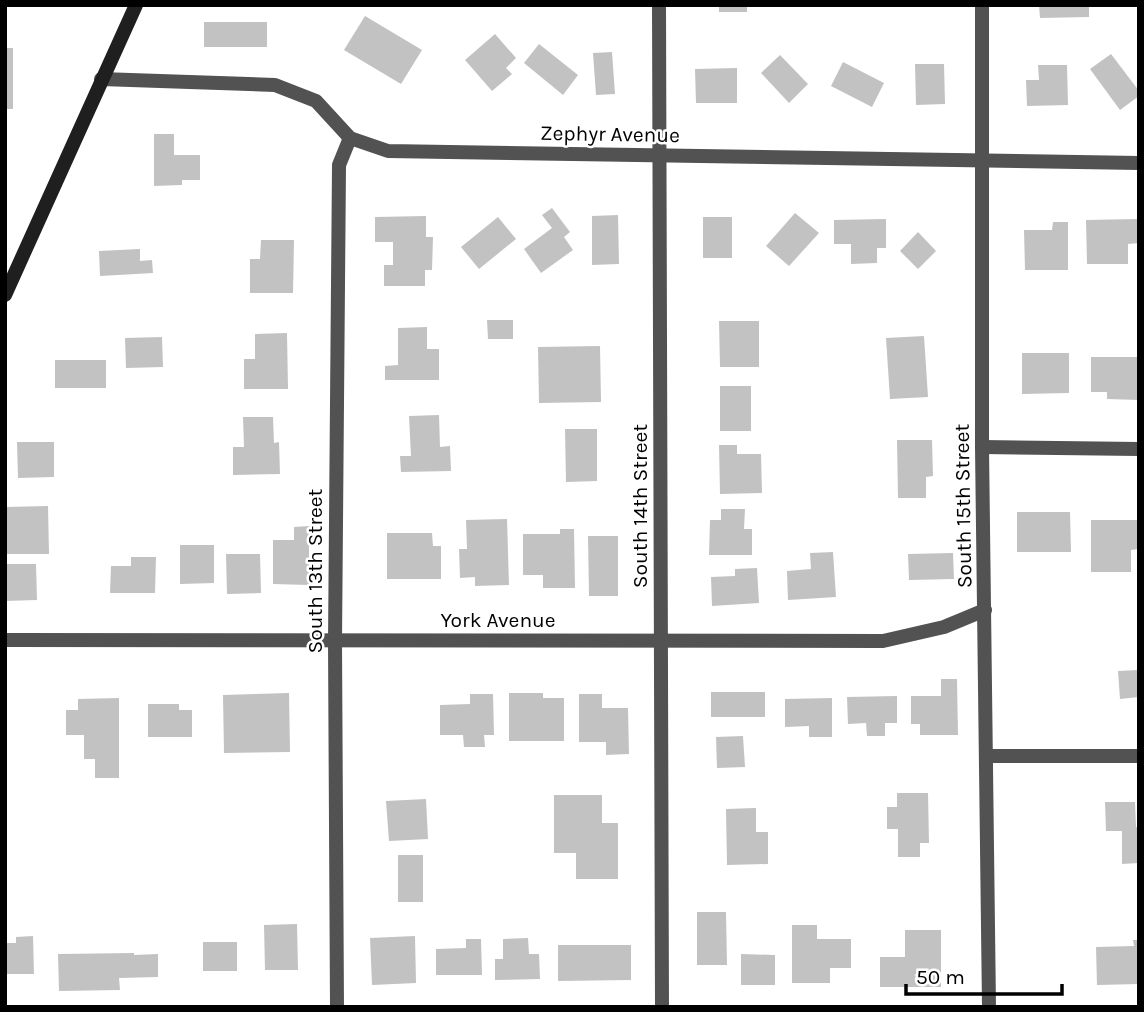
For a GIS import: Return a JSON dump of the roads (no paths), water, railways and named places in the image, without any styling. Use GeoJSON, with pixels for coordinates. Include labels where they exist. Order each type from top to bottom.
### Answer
{"type":"FeatureCollection","features":[{"type":"Feature","properties":{"kind":"street"},"geometry":{"type":"LineString","coordinates":[[5,295],[12,266],[136,5]]}},
{"type":"Feature","properties":{"kind":"street","name":"South 14th Street"},"geometry":{"type":"LineString","coordinates":[[659,5],[662,1007]]}},
{"type":"Feature","properties":{"kind":"street","name":"South 15th Street"},"geometry":{"type":"LineString","coordinates":[[982,5],[982,447],[989,1007]]}},
{"type":"Feature","properties":{"kind":"street","name":"Zephyr Avenue"},"geometry":{"type":"LineString","coordinates":[[101,79],[275,85],[316,101],[350,138],[388,151],[1139,163]]}},
{"type":"Feature","properties":{"kind":"street","name":"South 13th Street"},"geometry":{"type":"LineString","coordinates":[[337,1007],[335,642],[339,164],[350,138]]}},
{"type":"Feature","properties":{"kind":"street"},"geometry":{"type":"LineString","coordinates":[[982,447],[1139,449]]}},
{"type":"Feature","properties":{"kind":"street","name":"York Avenue"},"geometry":{"type":"LineString","coordinates":[[5,640],[883,640],[944,627],[985,610]]}},
{"type":"Feature","properties":{"kind":"street"},"geometry":{"type":"LineString","coordinates":[[986,756],[1139,756]]}}]}
